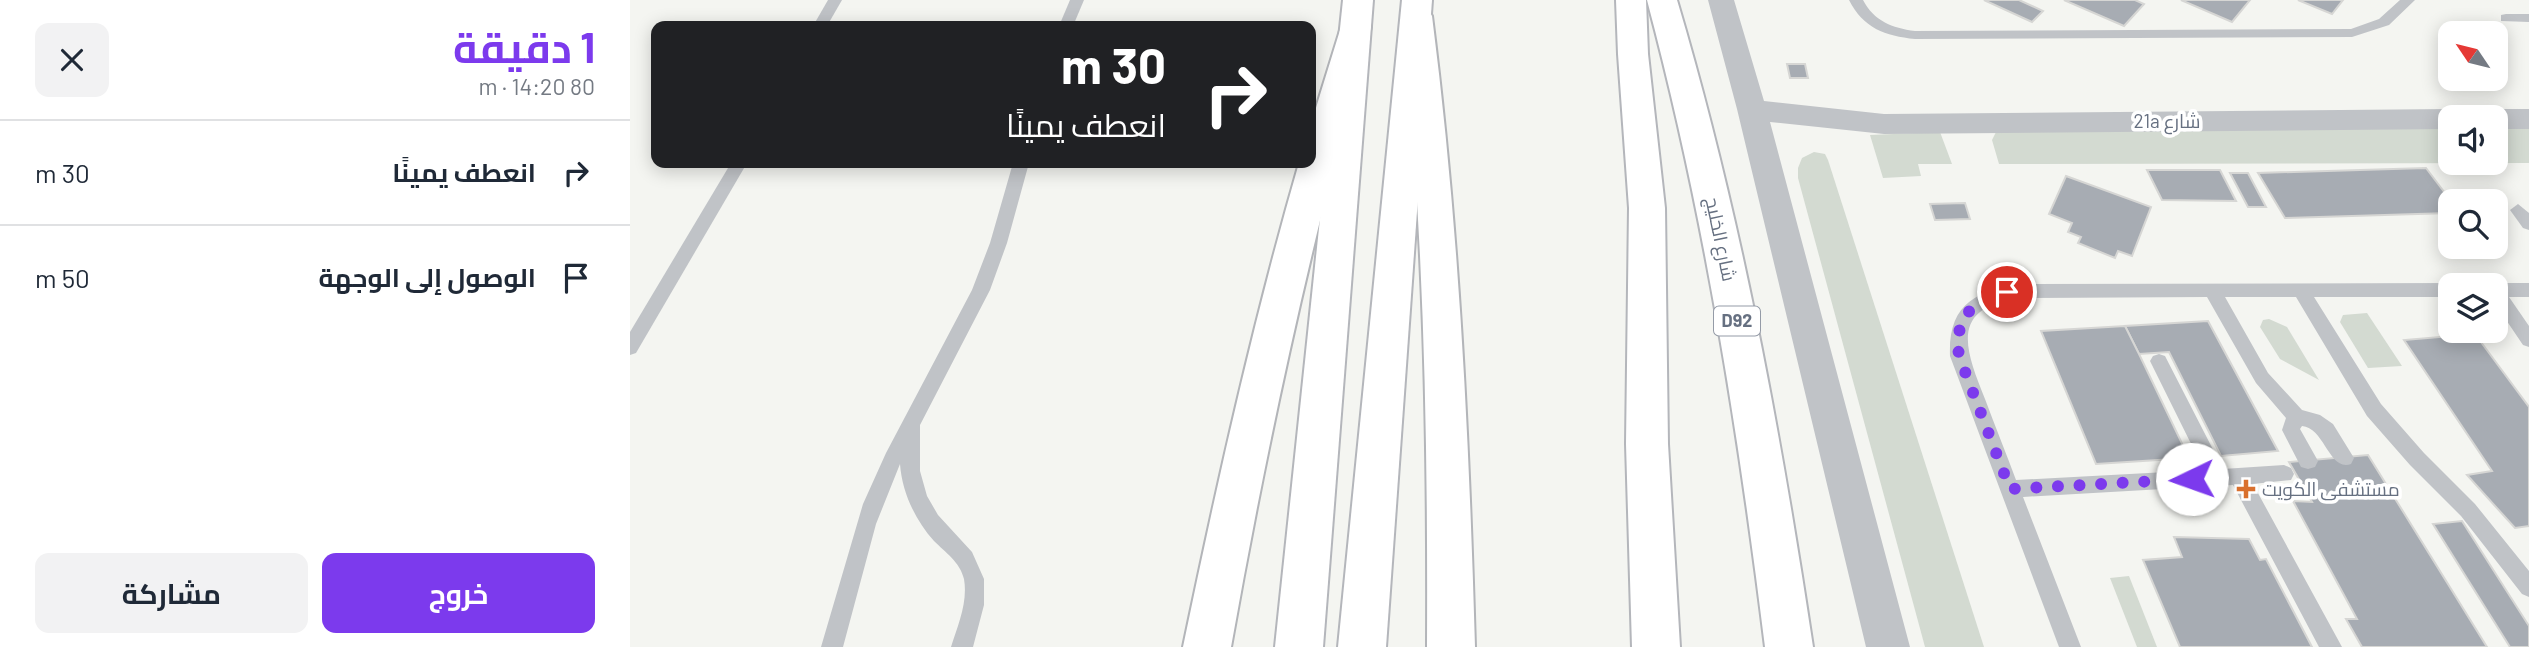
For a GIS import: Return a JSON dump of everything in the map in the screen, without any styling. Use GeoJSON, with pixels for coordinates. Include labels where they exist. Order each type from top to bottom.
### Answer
{"type":"FeatureCollection","features":[{"type":"Feature","properties":{"kind":"main road"},"geometry":{"type":"LineString","coordinates":[[1631,0],[1633,54],[1647,208],[1647,444],[1656,647]]}},
{"type":"Feature","properties":{"kind":"main road","name":"شارع الخليج"},"geometry":{"type":"LineString","coordinates":[[1662,0],[1700,143],[1727,267],[1755,419],[1789,647]]}},
{"type":"Feature","properties":{"kind":"main road"},"geometry":{"type":"LineString","coordinates":[[1362,647],[1417,8]]}},
{"type":"Feature","properties":{"kind":"main road"},"geometry":{"type":"LineString","coordinates":[[1417,8],[1427,91],[1442,279],[1451,647]]}},
{"type":"Feature","properties":{"kind":"main road"},"geometry":{"type":"LineString","coordinates":[[1316,164],[1357,14]]}},
{"type":"Feature","properties":{"kind":"main road"},"geometry":{"type":"LineString","coordinates":[[1299,647],[1357,14]]}},
{"type":"Feature","properties":{"kind":"main road"},"geometry":{"type":"LineString","coordinates":[[1207,647],[1279,303],[1315,168]]}},
{"type":"Feature","properties":{"kind":"street"},"geometry":{"type":"LineString","coordinates":[[1721,0],[1752,109],[1888,647]]}},
{"type":"Feature","properties":{"kind":"street","name":"21a شارع"},"geometry":{"type":"LineString","coordinates":[[1752,109],[1884,124],[2438,119]]}},
{"type":"Feature","properties":{"kind":"street"},"geometry":{"type":"LineString","coordinates":[[2508,119],[2529,119]]}},
{"type":"Feature","properties":{"kind":"street","name":"21a شارع"},"geometry":{"type":"LineString","coordinates":[[1762,148],[1884,124]]}},
{"type":"Feature","properties":{"kind":"lane"},"geometry":{"type":"LineString","coordinates":[[823,21],[835,0]]}},
{"type":"Feature","properties":{"kind":"lane"},"geometry":{"type":"LineString","coordinates":[[1068,21],[1077,0]]}},
{"type":"Feature","properties":{"kind":"lane"},"geometry":{"type":"LineString","coordinates":[[1856,0],[1870,21],[1882,29],[1898,34],[1929,35],[2352,33],[2384,22],[2408,0]]}},
{"type":"Feature","properties":{"kind":"lane"},"geometry":{"type":"LineString","coordinates":[[2506,18],[2529,18]]}},
{"type":"Feature","properties":{"kind":"lane"},"geometry":{"type":"LineString","coordinates":[[630,348],[736,168]]}},
{"type":"Feature","properties":{"kind":"lane"},"geometry":{"type":"LineString","coordinates":[[832,647],[864,528],[897,447],[953,347],[981,290],[1010,208],[1020,168]]}},
{"type":"Feature","properties":{"kind":"lane"},"geometry":{"type":"LineString","coordinates":[[2518,210],[2529,224]]}},
{"type":"Feature","properties":{"kind":"lane"},"geometry":{"type":"LineString","coordinates":[[2212,290],[2262,377],[2298,418],[2311,419],[2325,428],[2344,458]]}},
{"type":"Feature","properties":{"kind":"lane"},"geometry":{"type":"LineString","coordinates":[[2301,290],[2374,410],[2417,459],[2468,510],[2529,587]]}},
{"type":"Feature","properties":{"kind":"lane"},"geometry":{"type":"LineString","coordinates":[[2070,647],[1959,356],[1958,330],[1970,309],[1993,295],[2023,291],[2438,290]]}},
{"type":"Feature","properties":{"kind":"lane"},"geometry":{"type":"LineString","coordinates":[[2508,291],[2529,290]]}},
{"type":"Feature","properties":{"kind":"lane"},"geometry":{"type":"LineString","coordinates":[[2508,309],[2529,340]]}},
{"type":"Feature","properties":{"kind":"lane"},"geometry":{"type":"LineString","coordinates":[[2159,361],[2218,478]]}},
{"type":"Feature","properties":{"kind":"lane"},"geometry":{"type":"LineString","coordinates":[[918,408],[911,432],[909,455],[916,498],[935,527],[963,553],[974,579],[973,611],[962,647]]}},
{"type":"Feature","properties":{"kind":"lane"},"geometry":{"type":"LineString","coordinates":[[2298,418],[2291,425],[2291,430],[2308,461]]}},
{"type":"Feature","properties":{"kind":"lane"},"geometry":{"type":"LineString","coordinates":[[2010,489],[2284,474]]}},
{"type":"Feature","properties":{"kind":"lane"},"geometry":{"type":"LineString","coordinates":[[2239,477],[2330,647]]}},
{"type":"Feature","properties":{"kind":"shaded area"},"geometry":{"type":"Polygon","coordinates":[[[2438,126],[2438,163],[1999,164],[1992,140],[1996,132],[2438,126]]]}},
{"type":"Feature","properties":{"kind":"shaded area"},"geometry":{"type":"Polygon","coordinates":[[[2508,126],[2529,126],[2529,163],[2508,163],[2508,126]]]}},
{"type":"Feature","properties":{"kind":"shaded area"},"geometry":{"type":"Polygon","coordinates":[[[1940,132],[1952,164],[1918,164],[1921,176],[1883,178],[1870,135],[1940,132]]]}},
{"type":"Feature","properties":{"kind":"shaded area"},"geometry":{"type":"Polygon","coordinates":[[[1814,152],[1825,154],[1828,160],[1984,647],[1925,647],[1798,178],[1802,158],[1814,152]]]}},
{"type":"Feature","properties":{"kind":"shaded area"},"geometry":{"type":"Polygon","coordinates":[[[2367,313],[2402,366],[2368,368],[2340,322],[2343,315],[2367,313]]]}},
{"type":"Feature","properties":{"kind":"shaded area"},"geometry":{"type":"Polygon","coordinates":[[[2269,319],[2287,327],[2319,380],[2280,359],[2260,327],[2263,320],[2269,319]]]}},
{"type":"Feature","properties":{"kind":"shaded area"},"geometry":{"type":"Polygon","coordinates":[[[2129,576],[2157,647],[2137,647],[2110,578],[2129,576]]]}},
{"type":"Feature","properties":{"kind":"building"},"geometry":{"type":"Polygon","coordinates":[[[1984,0],[2019,0],[2043,11],[2032,22],[1984,0]]]}},
{"type":"Feature","properties":{"kind":"building"},"geometry":{"type":"Polygon","coordinates":[[[2064,0],[2135,0],[2144,4],[2124,26],[2064,0]]]}},
{"type":"Feature","properties":{"kind":"building"},"geometry":{"type":"Polygon","coordinates":[[[2181,0],[2250,0],[2232,22],[2181,0]]]}},
{"type":"Feature","properties":{"kind":"building"},"geometry":{"type":"Polygon","coordinates":[[[2298,0],[2343,0],[2332,14],[2298,0]]]}},
{"type":"Feature","properties":{"kind":"building"},"geometry":{"type":"Polygon","coordinates":[[[1787,64],[1805,64],[1808,78],[1790,78],[1787,64]]]}},
{"type":"Feature","properties":{"kind":"building"},"geometry":{"type":"Polygon","coordinates":[[[2426,168],[2442,189],[2438,189],[2438,213],[2285,218],[2258,173],[2426,168]]]}},
{"type":"Feature","properties":{"kind":"building"},"geometry":{"type":"Polygon","coordinates":[[[2147,170],[2220,170],[2236,201],[2162,200],[2147,170]]]}},
{"type":"Feature","properties":{"kind":"building"},"geometry":{"type":"Polygon","coordinates":[[[2230,173],[2248,173],[2266,207],[2248,207],[2230,173]]]}},
{"type":"Feature","properties":{"kind":"building"},"geometry":{"type":"Polygon","coordinates":[[[2066,176],[2151,207],[2132,256],[2118,251],[2115,258],[2078,243],[2081,237],[2068,232],[2072,223],[2049,214],[2066,176]]]}},
{"type":"Feature","properties":{"kind":"building"},"geometry":{"type":"Polygon","coordinates":[[[1965,203],[1970,219],[1935,220],[1930,204],[1965,203]]]}},
{"type":"Feature","properties":{"kind":"building"},"geometry":{"type":"Polygon","coordinates":[[[2208,321],[2278,451],[2221,456],[2169,352],[2139,354],[2125,326],[2208,321]]]}},
{"type":"Feature","properties":{"kind":"building"},"geometry":{"type":"Polygon","coordinates":[[[2125,326],[2189,458],[2096,464],[2041,331],[2125,326]]]}},
{"type":"Feature","properties":{"kind":"building"},"geometry":{"type":"Polygon","coordinates":[[[2438,337],[2438,343],[2482,343],[2529,407],[2529,526],[2515,528],[2467,475],[2492,471],[2404,340],[2438,337]]]}},
{"type":"Feature","properties":{"kind":"building"},"geometry":{"type":"Polygon","coordinates":[[[2368,455],[2487,647],[2362,647],[2346,619],[2357,619],[2293,501],[2312,502],[2289,462],[2368,455]]]}},
{"type":"Feature","properties":{"kind":"building"},"geometry":{"type":"Polygon","coordinates":[[[2462,521],[2529,626],[2529,647],[2510,647],[2433,524],[2462,521]]]}},
{"type":"Feature","properties":{"kind":"building"},"geometry":{"type":"Polygon","coordinates":[[[2174,537],[2249,539],[2260,560],[2266,559],[2312,647],[2180,647],[2143,560],[2182,557],[2174,537]]]}},
{"type":"Feature","properties":{"kind":"place","name":"مستشفى الكويت"},"geometry":{"type":"Point","coordinates":[2246,489]}},
{"type":"Feature","properties":{"kind":"route"},"geometry":{"type":"LineString","coordinates":[[2007,292],[1993,295],[1970,309],[1958,330],[1957,343],[1959,356],[2010,489],[2192,479]]}}]}
